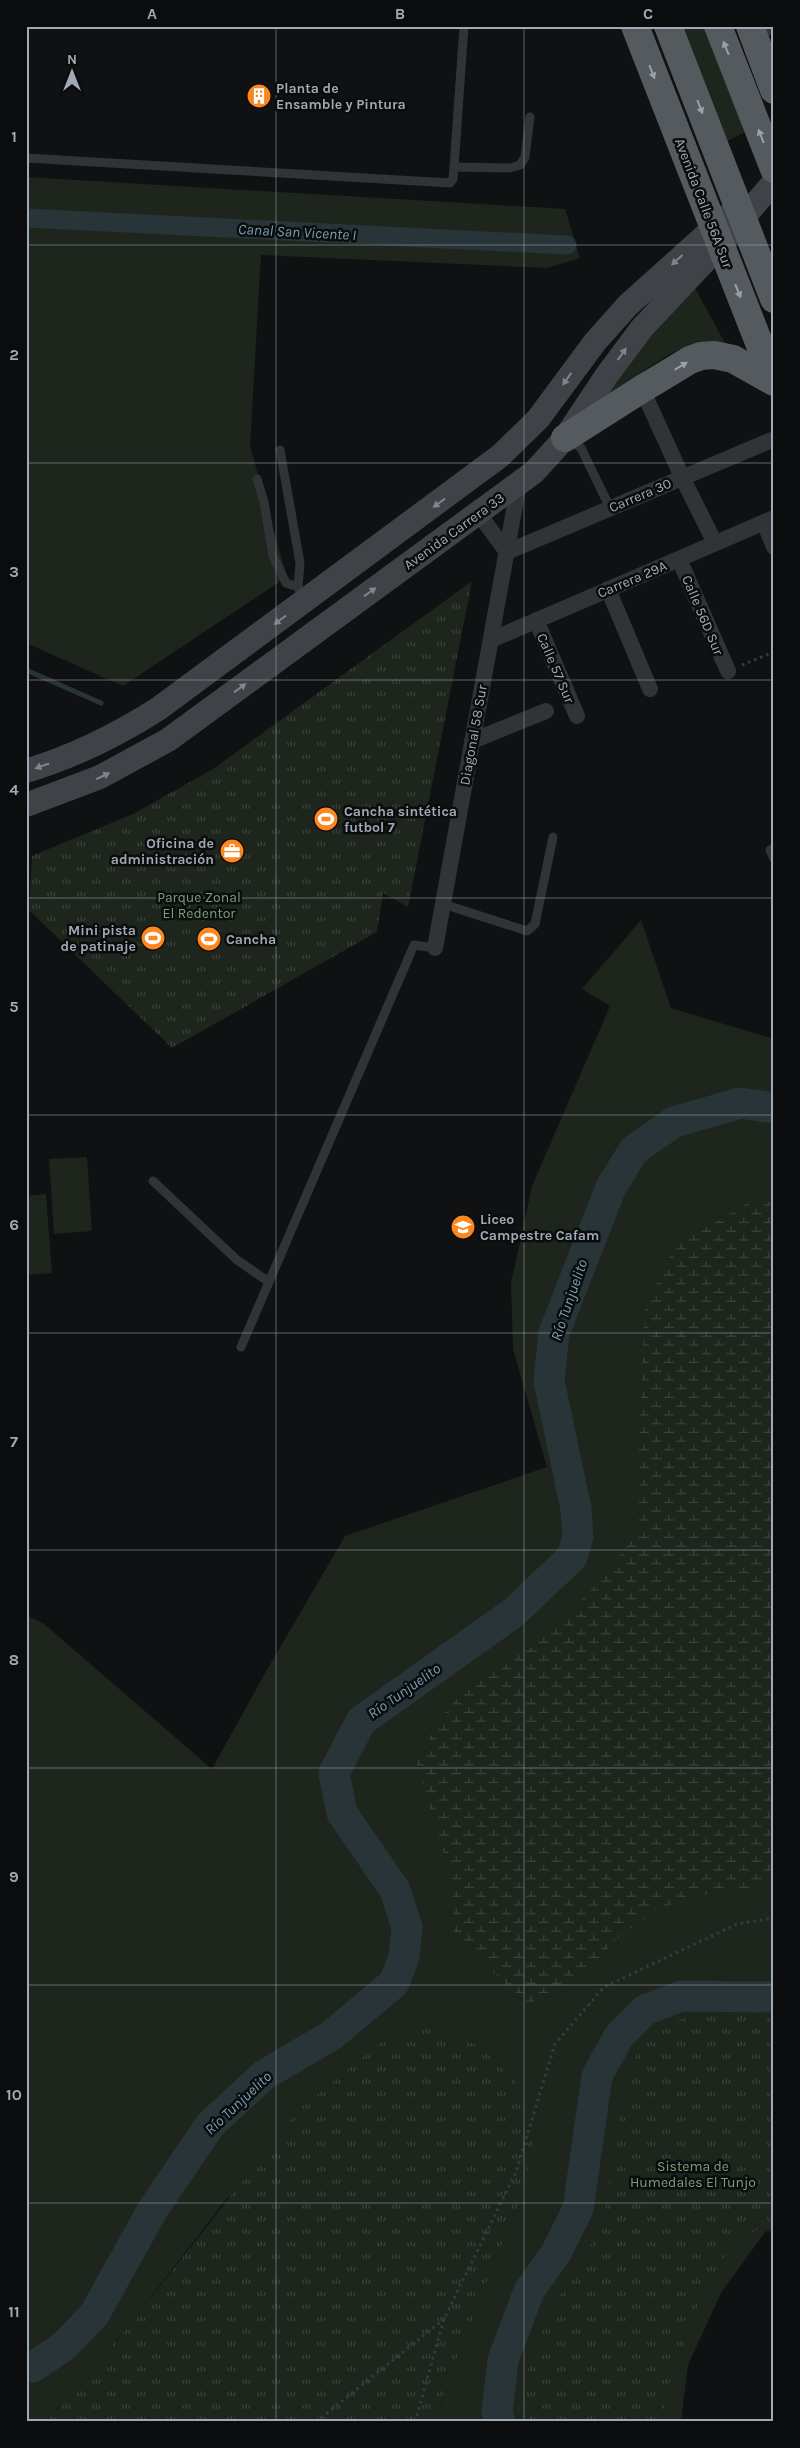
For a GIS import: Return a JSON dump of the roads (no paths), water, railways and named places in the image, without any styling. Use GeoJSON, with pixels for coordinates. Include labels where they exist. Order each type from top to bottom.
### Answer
{"type":"FeatureCollection","features":[{"type":"Feature","properties":{"kind":"highway","name":"Avenida Calle 56A Sur"},"geometry":{"type":"LineString","coordinates":[[635,26],[774,381]]}},
{"type":"Feature","properties":{"kind":"highway"},"geometry":{"type":"LineString","coordinates":[[668,26],[774,298]]}},
{"type":"Feature","properties":{"kind":"highway"},"geometry":{"type":"LineString","coordinates":[[718,26],[774,170]]}},
{"type":"Feature","properties":{"kind":"highway"},"geometry":{"type":"LineString","coordinates":[[758,29],[774,90]]}},
{"type":"Feature","properties":{"kind":"highway"},"geometry":{"type":"LineString","coordinates":[[566,438],[690,360],[714,355],[733,359],[774,381]]}},
{"type":"Feature","properties":{"kind":"main road","name":"Avenida Carrera 33"},"geometry":{"type":"LineString","coordinates":[[26,805],[100,777],[168,740],[519,483],[549,458],[566,438],[626,348],[717,236],[774,174]]}},
{"type":"Feature","properties":{"kind":"main road","name":"Avenida Carrera 33"},"geometry":{"type":"LineString","coordinates":[[740,212],[774,182]]}},
{"type":"Feature","properties":{"kind":"main road","name":"Avenida Carrera 33"},"geometry":{"type":"LineString","coordinates":[[26,771],[80,752],[134,724],[232,656],[301,595],[459,489],[500,456],[538,419],[595,342],[628,305],[717,236]]}},
{"type":"Feature","properties":{"kind":"main road"},"geometry":{"type":"LineString","coordinates":[[519,483],[538,419]]}},
{"type":"Feature","properties":{"kind":"main road"},"geometry":{"type":"LineString","coordinates":[[459,489],[478,513]]}},
{"type":"Feature","properties":{"kind":"street"},"geometry":{"type":"LineString","coordinates":[[642,389],[682,477],[715,543]]}},
{"type":"Feature","properties":{"kind":"street","name":"Carrera 30"},"geometry":{"type":"LineString","coordinates":[[507,552],[774,439]]}},
{"type":"Feature","properties":{"kind":"street","name":"Diagonal 58 Sur"},"geometry":{"type":"LineString","coordinates":[[435,948],[519,483]]}},
{"type":"Feature","properties":{"kind":"street"},"geometry":{"type":"LineString","coordinates":[[478,513],[507,552]]}},
{"type":"Feature","properties":{"kind":"street"},"geometry":{"type":"LineString","coordinates":[[769,520],[774,547]]}},
{"type":"Feature","properties":{"kind":"street","name":"Carrera 29A"},"geometry":{"type":"LineString","coordinates":[[491,640],[769,520]]}},
{"type":"Feature","properties":{"kind":"street","name":"Calle 56D Sur"},"geometry":{"type":"LineString","coordinates":[[679,559],[728,671]]}},
{"type":"Feature","properties":{"kind":"street"},"geometry":{"type":"LineString","coordinates":[[608,589],[650,690]]}},
{"type":"Feature","properties":{"kind":"street","name":"Calle 57 Sur"},"geometry":{"type":"LineString","coordinates":[[536,620],[576,716]]}},
{"type":"Feature","properties":{"kind":"street"},"geometry":{"type":"LineString","coordinates":[[472,741],[546,711]]}},
{"type":"Feature","properties":{"kind":"lane"},"geometry":{"type":"LineString","coordinates":[[26,158],[450,184],[453,179],[454,168],[464,26]]}},
{"type":"Feature","properties":{"kind":"lane"},"geometry":{"type":"LineString","coordinates":[[454,168],[510,168],[520,165],[525,157],[530,117]]}},
{"type":"Feature","properties":{"kind":"lane"},"geometry":{"type":"LineString","coordinates":[[566,438],[581,448],[610,508]]}},
{"type":"Feature","properties":{"kind":"lane"},"geometry":{"type":"LineString","coordinates":[[280,450],[300,562],[301,595]]}},
{"type":"Feature","properties":{"kind":"lane"},"geometry":{"type":"LineString","coordinates":[[257,479],[277,567],[286,583],[301,595]]}},
{"type":"Feature","properties":{"kind":"lane"},"geometry":{"type":"LineString","coordinates":[[443,904],[527,931],[532,928],[535,924],[553,837]]}},
{"type":"Feature","properties":{"kind":"lane"},"geometry":{"type":"LineString","coordinates":[[774,848],[770,850],[774,859]]}},
{"type":"Feature","properties":{"kind":"lane"},"geometry":{"type":"LineString","coordinates":[[241,1348],[414,945],[435,948]]}},
{"type":"Feature","properties":{"kind":"lane"},"geometry":{"type":"LineString","coordinates":[[153,1181],[237,1260],[269,1282]]}},
{"type":"Feature","properties":{"kind":"waterway","name":"Canal San Vicente I"},"geometry":{"type":"LineString","coordinates":[[26,218],[567,245]]}},
{"type":"Feature","properties":{"kind":"waterway"},"geometry":{"type":"LineString","coordinates":[[26,670],[101,703]]}},
{"type":"Feature","properties":{"kind":"waterway","name":"Río Tunjuelito"},"geometry":{"type":"LineString","coordinates":[[26,2367],[33,2367],[64,2346],[94,2315],[153,2209],[210,2125],[264,2075],[332,2035],[394,1983],[404,1957],[407,1927],[395,1890],[342,1813],[334,1773],[361,1721],[513,1613],[572,1557],[578,1536],[576,1509],[549,1381],[554,1333],[611,1187],[634,1150],[674,1122],[740,1103],[774,1108]]}},
{"type":"Feature","properties":{"kind":"waterway","name":"Río Tunjuelito"},"geometry":{"type":"LineString","coordinates":[[500,2422],[497,2412],[503,2360],[529,2291],[556,2253],[578,2209],[597,2076],[619,2036],[645,2010],[681,1996],[774,1997]]}},
{"type":"Feature","properties":{"kind":"place","name":"Planta de Ensamble y Pintura"},"geometry":{"type":"Point","coordinates":[259,96]}},
{"type":"Feature","properties":{"kind":"place","name":"Cancha sintética futbol 7"},"geometry":{"type":"Point","coordinates":[326,819]}},
{"type":"Feature","properties":{"kind":"place","name":"Oficina de administración"},"geometry":{"type":"Point","coordinates":[232,851]}},
{"type":"Feature","properties":{"kind":"place","name":"Mini pista de patinaje"},"geometry":{"type":"Point","coordinates":[153,938]}},
{"type":"Feature","properties":{"kind":"place","name":"Cancha"},"geometry":{"type":"Point","coordinates":[209,939]}},
{"type":"Feature","properties":{"kind":"place","name":"Liceo Campestre Cafam"},"geometry":{"type":"Point","coordinates":[463,1227]}},
{"type":"Feature","properties":{"kind":"park label","name":"Parque Zonal El Redentor"},"geometry":{"type":"Point","coordinates":[199,906]}},
{"type":"Feature","properties":{"kind":"park label","name":"Sistema de Humedales El Tunjo"},"geometry":{"type":"Point","coordinates":[693,2174]}}]}
